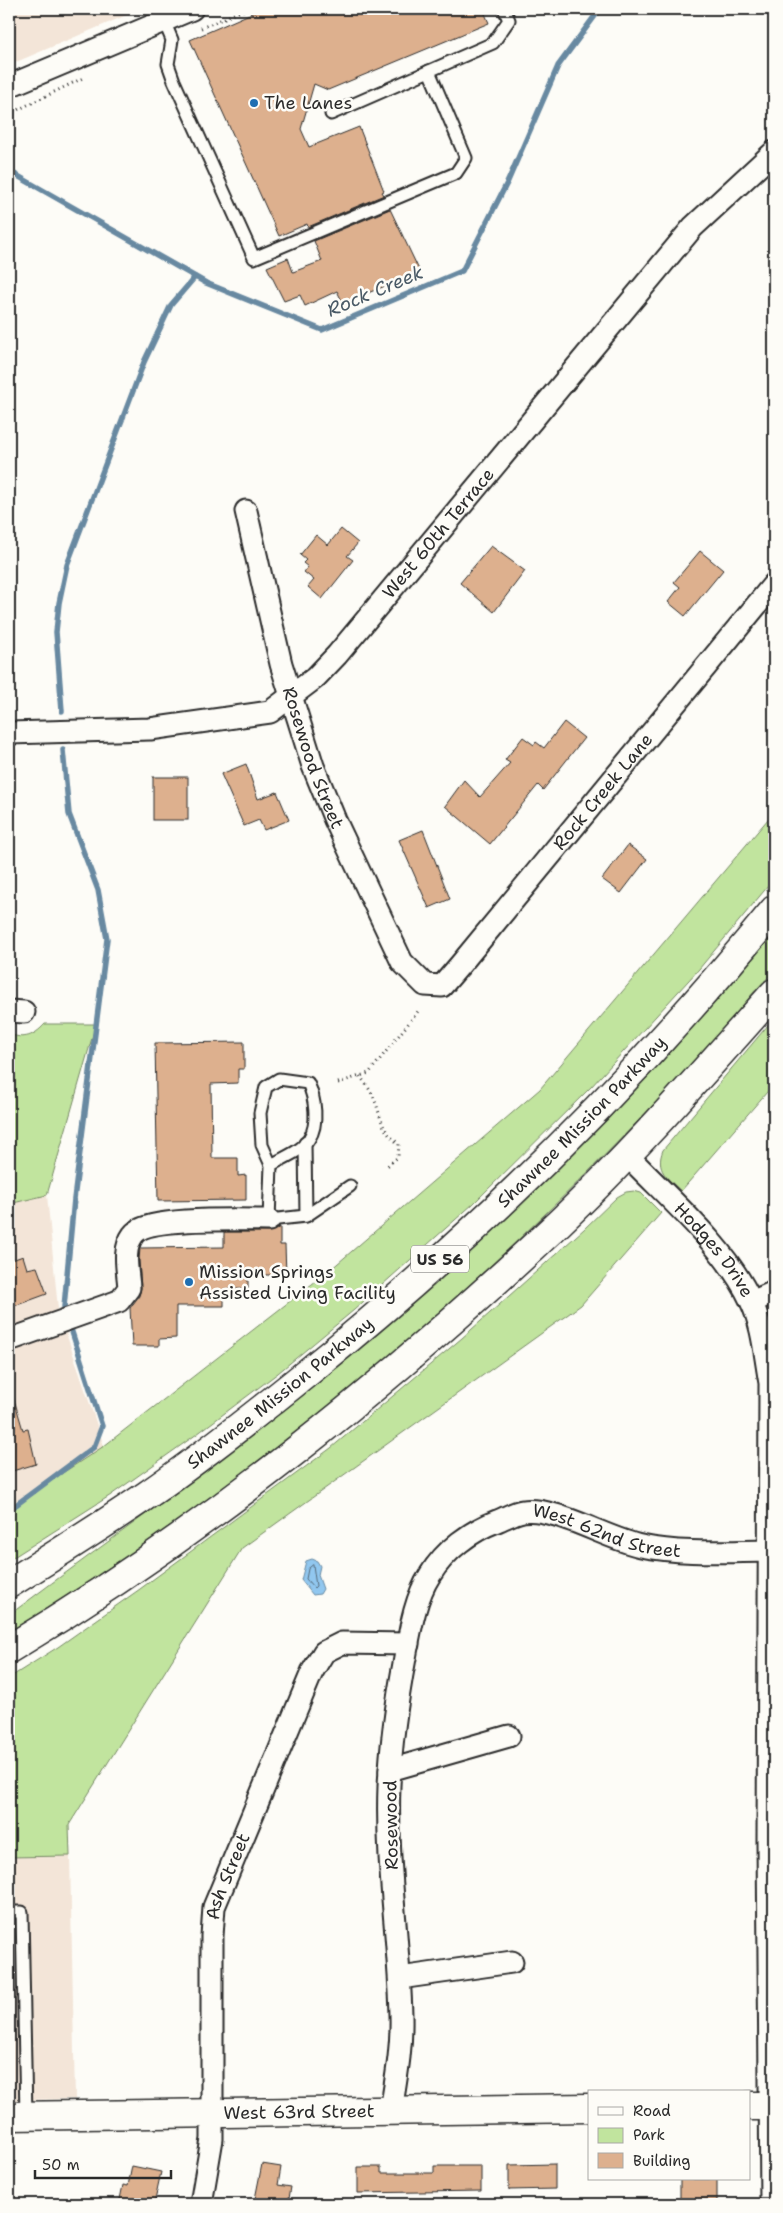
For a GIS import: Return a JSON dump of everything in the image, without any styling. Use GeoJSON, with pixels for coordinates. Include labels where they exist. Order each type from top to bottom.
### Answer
{"type":"FeatureCollection","features":[{"type":"Feature","properties":{"kind":"main road","name":"Shawnee Mission Parkway"},"geometry":{"type":"LineString","coordinates":[[9,1584],[148,1494],[248,1420],[343,1344],[431,1268],[515,1192],[589,1117],[664,1038],[774,910]]}},
{"type":"Feature","properties":{"kind":"main road","name":"US 56"},"geometry":{"type":"LineString","coordinates":[[9,1650],[88,1601],[200,1523],[374,1389],[560,1222],[627,1155],[774,993]]}},
{"type":"Feature","properties":{"kind":"main road","name":"West 63rd Street"},"geometry":{"type":"LineString","coordinates":[[17,2116],[588,2108]]}},
{"type":"Feature","properties":{"kind":"street"},"geometry":{"type":"LineString","coordinates":[[9,86],[165,23],[192,9]]}},
{"type":"Feature","properties":{"kind":"street","name":"West 60th Terrace"},"geometry":{"type":"LineString","coordinates":[[9,733],[150,729],[223,720],[270,712],[291,698],[337,655],[693,227],[774,152]]}},
{"type":"Feature","properties":{"kind":"street","name":"Rosewood Street"},"geometry":{"type":"LineString","coordinates":[[246,511],[291,698],[313,766],[382,922],[402,962],[425,985]]}},
{"type":"Feature","properties":{"kind":"street","name":"Rock Creek Lane"},"geometry":{"type":"LineString","coordinates":[[425,985],[442,986],[774,584]]}},
{"type":"Feature","properties":{"kind":"street","name":"Hodges Drive"},"geometry":{"type":"LineString","coordinates":[[627,1155],[724,1257],[752,1302],[761,1330],[770,1383],[772,1551],[764,2106],[771,2204]]}},
{"type":"Feature","properties":{"kind":"street"},"geometry":{"type":"LineString","coordinates":[[9,1340],[119,1301],[129,1288],[126,1252],[133,1234],[144,1227],[162,1223],[269,1220]]}},
{"type":"Feature","properties":{"kind":"street"},"geometry":{"type":"LineString","coordinates":[[752,1302],[774,1292]]}},
{"type":"Feature","properties":{"kind":"street","name":"West 62nd Street"},"geometry":{"type":"LineString","coordinates":[[451,1550],[481,1528],[523,1511],[555,1514],[618,1540],[643,1546],[681,1551],[772,1551]]}},
{"type":"Feature","properties":{"kind":"street","name":"Rosewood"},"geometry":{"type":"LineString","coordinates":[[392,2111],[401,2046],[400,1978],[390,1857],[390,1770],[398,1697],[408,1644],[422,1591],[431,1574],[451,1550]]}},
{"type":"Feature","properties":{"kind":"street","name":"Ash Street"},"geometry":{"type":"LineString","coordinates":[[201,2204],[211,2154],[212,1936],[214,1907],[312,1672],[324,1652],[342,1643],[408,1644]]}},
{"type":"Feature","properties":{"kind":"street"},"geometry":{"type":"LineString","coordinates":[[390,1770],[509,1736]]}},
{"type":"Feature","properties":{"kind":"street"},"geometry":{"type":"LineString","coordinates":[[400,1978],[512,1962]]}},
{"type":"Feature","properties":{"kind":"lane"},"geometry":{"type":"LineString","coordinates":[[331,114],[493,43],[508,20],[504,9]]}},
{"type":"Feature","properties":{"kind":"lane"},"geometry":{"type":"LineString","coordinates":[[165,23],[168,64],[174,81],[254,258],[456,173],[466,158],[429,71]]}},
{"type":"Feature","properties":{"kind":"lane"},"geometry":{"type":"LineString","coordinates":[[271,1166],[310,1138],[314,1120],[314,1096],[308,1083],[279,1079],[266,1087],[260,1113],[262,1145],[271,1166],[269,1220],[306,1216],[350,1186]]}},
{"type":"Feature","properties":{"kind":"lane"},"geometry":{"type":"LineString","coordinates":[[305,1143],[306,1216]]}},
{"type":"Feature","properties":{"kind":"lane"},"geometry":{"type":"LineString","coordinates":[[9,1912],[22,1912],[17,2116]]}},
{"type":"Feature","properties":{"kind":"path"},"geometry":{"type":"LineString","coordinates":[[165,23],[246,9]]}},
{"type":"Feature","properties":{"kind":"path"},"geometry":{"type":"LineString","coordinates":[[9,114],[91,74]]}},
{"type":"Feature","properties":{"kind":"path"},"geometry":{"type":"LineString","coordinates":[[338,1083],[369,1073],[419,1010]]}},
{"type":"Feature","properties":{"kind":"path"},"geometry":{"type":"LineString","coordinates":[[360,1076],[373,1096],[381,1123],[391,1138],[399,1144],[398,1157],[386,1167]]}},
{"type":"Feature","properties":{"kind":"shaded area"},"geometry":{"type":"Polygon","coordinates":[[[9,9],[141,9],[9,65],[9,9]]]}},
{"type":"Feature","properties":{"kind":"shaded area"},"geometry":{"type":"Polygon","coordinates":[[[47,1195],[58,1309],[28,1325],[9,1331],[9,1204],[47,1195]]]}},
{"type":"Feature","properties":{"kind":"shaded area"},"geometry":{"type":"Polygon","coordinates":[[[66,1333],[104,1446],[9,1508],[9,1352],[66,1333]]]}},
{"type":"Feature","properties":{"kind":"shaded area"},"geometry":{"type":"Polygon","coordinates":[[[70,1856],[75,2099],[9,2100],[9,1857],[70,1856]]]}},
{"type":"Feature","properties":{"kind":"green space"},"geometry":{"type":"Polygon","coordinates":[[[774,812],[774,879],[699,969],[591,1087],[473,1204],[354,1310],[278,1373],[111,1495],[9,1560],[9,1508],[104,1446],[330,1270],[540,1089],[774,812]]]}},
{"type":"Feature","properties":{"kind":"green space"},"geometry":{"type":"Polygon","coordinates":[[[774,932],[776,961],[770,975],[662,1096],[512,1246],[434,1317],[271,1452],[186,1515],[99,1575],[9,1632],[9,1615],[222,1458],[306,1393],[404,1312],[460,1262],[516,1210],[624,1102],[676,1046],[774,932]]]}},
{"type":"Feature","properties":{"kind":"green space"},"geometry":{"type":"Polygon","coordinates":[[[774,1018],[774,1084],[681,1191],[667,1178],[661,1168],[660,1163],[663,1150],[774,1018]]]}},
{"type":"Feature","properties":{"kind":"green space"},"geometry":{"type":"Polygon","coordinates":[[[45,1024],[96,1024],[47,1195],[9,1204],[9,1034],[19,1037],[28,1036],[45,1024]]]}},
{"type":"Feature","properties":{"kind":"green space"},"geometry":{"type":"Polygon","coordinates":[[[634,1191],[641,1193],[661,1213],[581,1305],[242,1548],[69,1825],[70,1856],[9,1857],[9,1678],[58,1647],[140,1589],[331,1448],[462,1338],[617,1197],[626,1192],[634,1191]]]}},
{"type":"Feature","properties":{"kind":"water"},"geometry":{"type":"Polygon","coordinates":[[[312,1559],[317,1561],[320,1566],[318,1575],[323,1589],[320,1594],[313,1595],[301,1580],[306,1561],[312,1559]]]}},
{"type":"Feature","properties":{"kind":"building","name":"The Lanes"},"geometry":{"type":"Polygon","coordinates":[[[261,9],[483,9],[489,23],[328,90],[314,84],[301,129],[309,147],[359,127],[384,195],[308,227],[307,224],[279,236],[190,40],[261,9]]]}},
{"type":"Feature","properties":{"kind":"building"},"geometry":{"type":"Polygon","coordinates":[[[390,209],[420,272],[343,303],[337,291],[305,306],[300,295],[284,301],[267,267],[288,258],[293,272],[322,261],[314,241],[390,209]]]}},
{"type":"Feature","properties":{"kind":"building"},"geometry":{"type":"Polygon","coordinates":[[[341,529],[358,543],[347,556],[353,560],[322,599],[308,587],[314,580],[304,572],[308,567],[303,563],[306,560],[300,555],[316,535],[328,545],[341,529]]]}},
{"type":"Feature","properties":{"kind":"building"},"geometry":{"type":"Polygon","coordinates":[[[491,546],[525,571],[494,612],[460,583],[491,546]]]}},
{"type":"Feature","properties":{"kind":"building"},"geometry":{"type":"Polygon","coordinates":[[[700,551],[723,570],[685,616],[668,602],[680,587],[674,582],[700,551]]]}},
{"type":"Feature","properties":{"kind":"building"},"geometry":{"type":"Polygon","coordinates":[[[564,722],[584,738],[543,790],[538,785],[490,844],[445,806],[464,780],[480,797],[510,763],[505,760],[523,737],[534,745],[536,742],[544,748],[564,722]]]}},
{"type":"Feature","properties":{"kind":"building"},"geometry":{"type":"Polygon","coordinates":[[[246,764],[258,799],[277,792],[289,820],[264,830],[259,820],[244,826],[221,774],[246,764]]]}},
{"type":"Feature","properties":{"kind":"building"},"geometry":{"type":"Polygon","coordinates":[[[153,777],[188,777],[188,820],[153,820],[153,777]]]}},
{"type":"Feature","properties":{"kind":"building"},"geometry":{"type":"Polygon","coordinates":[[[423,830],[450,899],[429,908],[399,840],[423,830]]]}},
{"type":"Feature","properties":{"kind":"building"},"geometry":{"type":"Polygon","coordinates":[[[628,845],[647,859],[621,893],[602,879],[628,845]]]}},
{"type":"Feature","properties":{"kind":"building"},"geometry":{"type":"Polygon","coordinates":[[[244,1042],[244,1069],[238,1069],[238,1083],[211,1084],[212,1158],[238,1158],[238,1176],[246,1175],[246,1200],[158,1201],[155,1043],[244,1042]]]}},
{"type":"Feature","properties":{"kind":"building","name":"Mission Springs Assisted Living Facility"},"geometry":{"type":"Polygon","coordinates":[[[280,1227],[280,1245],[285,1245],[286,1275],[248,1275],[248,1289],[224,1289],[224,1306],[176,1306],[176,1338],[159,1339],[159,1346],[132,1346],[130,1308],[139,1296],[141,1288],[140,1248],[224,1247],[224,1232],[269,1232],[280,1227]]]}},
{"type":"Feature","properties":{"kind":"building"},"geometry":{"type":"Polygon","coordinates":[[[23,1256],[27,1269],[37,1267],[47,1294],[9,1308],[9,1261],[23,1256]]]}},
{"type":"Feature","properties":{"kind":"building"},"geometry":{"type":"Polygon","coordinates":[[[13,1396],[23,1430],[28,1429],[36,1464],[9,1472],[9,1397],[13,1396]]]}},
{"type":"Feature","properties":{"kind":"building"},"geometry":{"type":"Polygon","coordinates":[[[262,2164],[281,2167],[278,2185],[291,2187],[288,2204],[254,2204],[262,2164]]]}},
{"type":"Feature","properties":{"kind":"building"},"geometry":{"type":"Polygon","coordinates":[[[555,2164],[555,2189],[509,2190],[509,2165],[555,2164]]]}},
{"type":"Feature","properties":{"kind":"building"},"geometry":{"type":"Polygon","coordinates":[[[132,2166],[161,2172],[154,2204],[119,2204],[123,2185],[128,2186],[132,2166]]]}},
{"type":"Feature","properties":{"kind":"building"},"geometry":{"type":"Polygon","coordinates":[[[434,2166],[481,2166],[481,2191],[358,2193],[358,2167],[381,2167],[381,2173],[434,2173],[434,2166]]]}},
{"type":"Feature","properties":{"kind":"building"},"geometry":{"type":"Polygon","coordinates":[[[680,2180],[717,2180],[717,2204],[680,2204],[680,2180]]]}},
{"type":"Feature","properties":{"kind":"waterway","name":"Rock Creek"},"geometry":{"type":"LineString","coordinates":[[9,171],[206,283],[322,330],[462,271],[508,181],[558,66],[600,9]]}},
{"type":"Feature","properties":{"kind":"waterway"},"geometry":{"type":"LineString","coordinates":[[62,711],[56,632],[59,603],[67,565],[144,362],[171,305],[195,277]]}},
{"type":"Feature","properties":{"kind":"waterway"},"geometry":{"type":"LineString","coordinates":[[9,1510],[94,1447],[102,1426],[64,1307],[74,1199],[107,939],[98,890],[69,814],[63,750]]}},
{"type":"Feature","properties":{"kind":"place","name":"The Lanes"},"geometry":{"type":"Point","coordinates":[254,103]}},
{"type":"Feature","properties":{"kind":"place","name":"Mission Springs Assisted Living Facility"},"geometry":{"type":"Point","coordinates":[189,1282]}}]}
